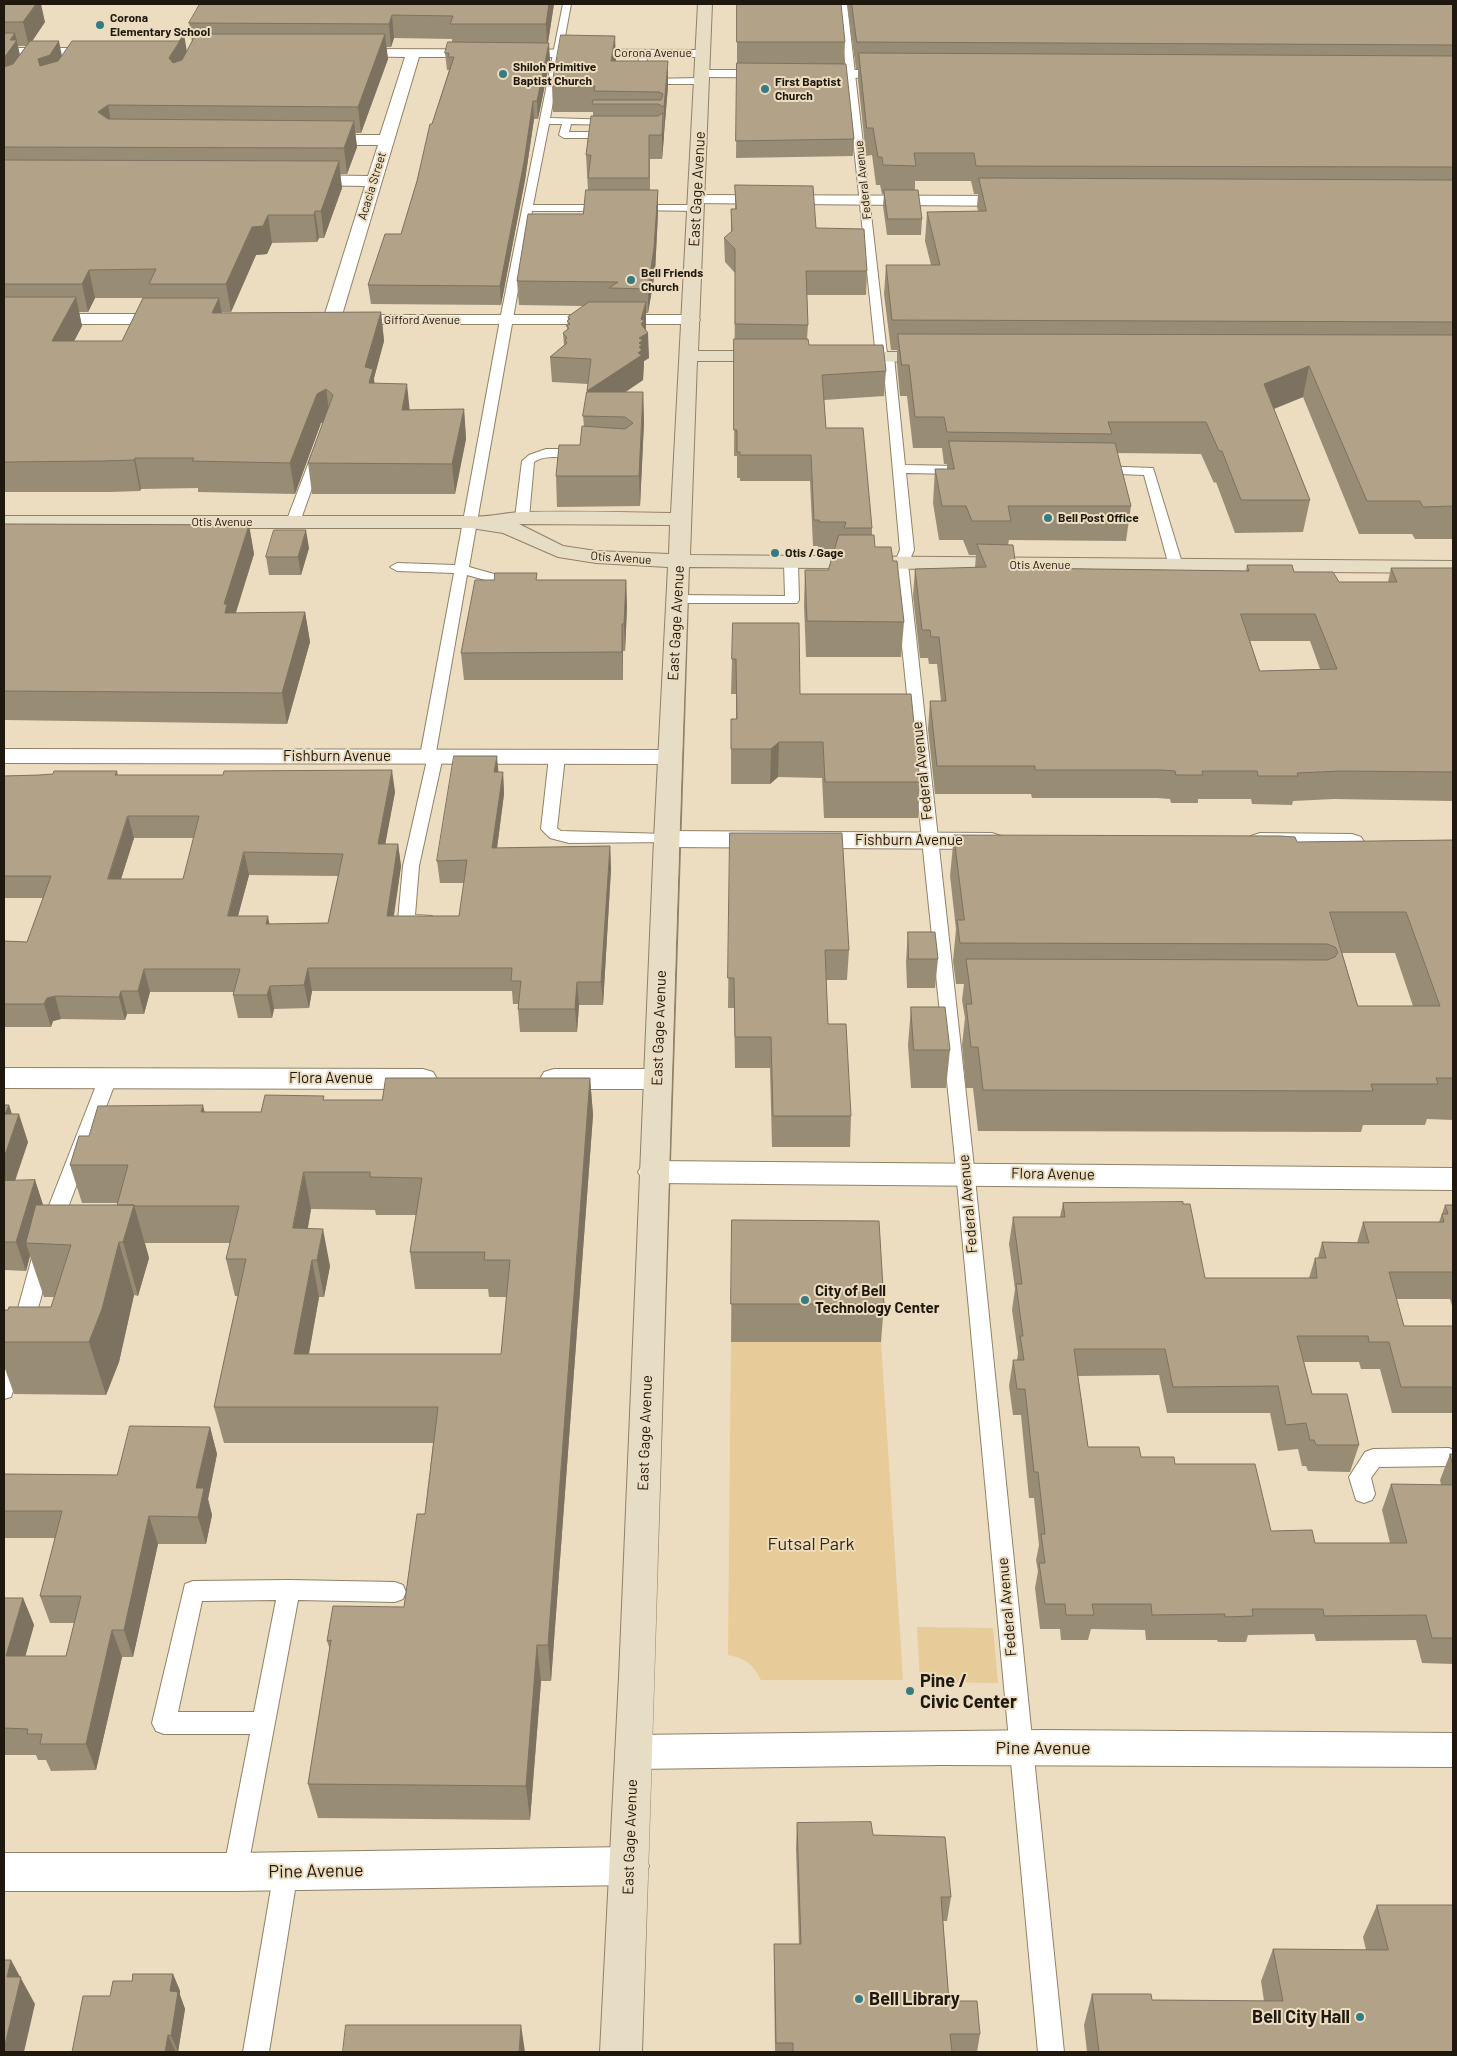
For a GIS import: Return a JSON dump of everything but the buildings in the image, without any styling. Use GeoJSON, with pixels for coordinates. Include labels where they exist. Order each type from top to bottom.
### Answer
{"type":"FeatureCollection","features":[{"type":"Feature","properties":{"kind":"main road","name":"East Gage Avenue"},"geometry":{"type":"LineString","coordinates":[[621,2052],[634,1752],[666,839],[705,4]]}},
{"type":"Feature","properties":{"kind":"main road"},"geometry":{"type":"LineString","coordinates":[[689,356],[793,356]]}},
{"type":"Feature","properties":{"kind":"main road"},"geometry":{"type":"LineString","coordinates":[[832,357],[954,357]]}},
{"type":"Feature","properties":{"kind":"main road"},"geometry":{"type":"LineString","coordinates":[[471,522],[522,518],[682,519]]}},
{"type":"Feature","properties":{"kind":"main road","name":"Otis Avenue"},"geometry":{"type":"LineString","coordinates":[[4,522],[471,522],[508,528],[558,550],[596,557],[680,561],[1176,566],[1453,566]]}},
{"type":"Feature","properties":{"kind":"street"},"geometry":{"type":"LineString","coordinates":[[4,52],[76,58],[119,52]]}},
{"type":"Feature","properties":{"kind":"street","name":"Corona Avenue"},"geometry":{"type":"LineString","coordinates":[[332,53],[703,53]]}},
{"type":"Feature","properties":{"kind":"street","name":"Acacia Street"},"geometry":{"type":"LineString","coordinates":[[332,320],[413,53]]}},
{"type":"Feature","properties":{"kind":"street","name":"Corona Avenue"},"geometry":{"type":"LineString","coordinates":[[702,78],[908,74]]}},
{"type":"Feature","properties":{"kind":"street"},"geometry":{"type":"LineString","coordinates":[[298,139],[386,140]]}},
{"type":"Feature","properties":{"kind":"street"},"geometry":{"type":"LineString","coordinates":[[286,180],[374,180]]}},
{"type":"Feature","properties":{"kind":"street"},"geometry":{"type":"LineString","coordinates":[[696,204],[1028,201]]}},
{"type":"Feature","properties":{"kind":"street"},"geometry":{"type":"LineString","coordinates":[[4,319],[184,319]]}},
{"type":"Feature","properties":{"kind":"street","name":"Gifford Avenue"},"geometry":{"type":"LineString","coordinates":[[312,320],[691,320]]}},
{"type":"Feature","properties":{"kind":"street","name":"Fishburn Avenue"},"geometry":{"type":"LineString","coordinates":[[4,756],[670,757]]}},
{"type":"Feature","properties":{"kind":"street","name":"Fishburn Avenue"},"geometry":{"type":"LineString","coordinates":[[666,839],[1019,841]]}},
{"type":"Feature","properties":{"kind":"street"},"geometry":{"type":"LineString","coordinates":[[1236,842],[1373,842]]}},
{"type":"Feature","properties":{"kind":"street","name":"Flora Avenue"},"geometry":{"type":"LineString","coordinates":[[4,1078],[452,1079]]}},
{"type":"Feature","properties":{"kind":"street"},"geometry":{"type":"LineString","coordinates":[[531,1079],[657,1079]]}},
{"type":"Feature","properties":{"kind":"street","name":"Flora Avenue"},"geometry":{"type":"LineString","coordinates":[[653,1172],[965,1173],[1453,1179]]}},
{"type":"Feature","properties":{"kind":"street","name":"Pine Avenue"},"geometry":{"type":"LineString","coordinates":[[634,1752],[737,1749],[1020,1748],[1453,1750]]}},
{"type":"Feature","properties":{"kind":"street","name":"Pine Avenue"},"geometry":{"type":"LineString","coordinates":[[4,1872],[235,1872],[629,1866]]}},
{"type":"Feature","properties":{"kind":"lane"},"geometry":{"type":"LineString","coordinates":[[443,921],[406,920],[411,866],[506,320],[567,4]]}},
{"type":"Feature","properties":{"kind":"lane","name":"Federal Avenue"},"geometry":{"type":"LineString","coordinates":[[843,4],[907,550],[902,564],[965,1173],[1051,2052]]}},
{"type":"Feature","properties":{"kind":"lane"},"geometry":{"type":"LineString","coordinates":[[644,53],[641,82],[702,78]]}},
{"type":"Feature","properties":{"kind":"lane"},"geometry":{"type":"LineString","coordinates":[[544,121],[622,122]]}},
{"type":"Feature","properties":{"kind":"lane"},"geometry":{"type":"LineString","coordinates":[[567,121],[564,135],[620,135]]}},
{"type":"Feature","properties":{"kind":"lane"},"geometry":{"type":"LineString","coordinates":[[527,208],[621,208],[696,204]]}},
{"type":"Feature","properties":{"kind":"lane"},"geometry":{"type":"LineString","coordinates":[[293,522],[322,442]]}},
{"type":"Feature","properties":{"kind":"lane"},"geometry":{"type":"LineString","coordinates":[[522,518],[528,461],[534,456],[546,454],[597,453]]}},
{"type":"Feature","properties":{"kind":"lane"},"geometry":{"type":"LineString","coordinates":[[898,469],[971,470]]}},
{"type":"Feature","properties":{"kind":"lane"},"geometry":{"type":"LineString","coordinates":[[1090,470],[1149,471],[1176,566]]}},
{"type":"Feature","properties":{"kind":"lane"},"geometry":{"type":"LineString","coordinates":[[677,599],[792,600],[791,563]]}},
{"type":"Feature","properties":{"kind":"lane"},"geometry":{"type":"LineString","coordinates":[[397,567],[462,569],[506,582],[532,587]]}},
{"type":"Feature","properties":{"kind":"lane"},"geometry":{"type":"LineString","coordinates":[[557,757],[549,829],[556,835],[569,838],[666,839]]}},
{"type":"Feature","properties":{"kind":"lane"},"geometry":{"type":"LineString","coordinates":[[946,992],[966,992]]}},
{"type":"Feature","properties":{"kind":"lane"},"geometry":{"type":"LineString","coordinates":[[4,1391],[53,1217],[108,1078]]}},
{"type":"Feature","properties":{"kind":"lane"},"geometry":{"type":"LineString","coordinates":[[1364,1494],[1360,1477],[1373,1458],[1449,1457]]}},
{"type":"Feature","properties":{"kind":"lane"},"geometry":{"type":"LineString","coordinates":[[264,1723],[164,1723],[193,1590],[395,1592]]}},
{"type":"Feature","properties":{"kind":"lane"},"geometry":{"type":"LineString","coordinates":[[235,1872],[289,1590]]}},
{"type":"Feature","properties":{"kind":"lane"},"geometry":{"type":"LineString","coordinates":[[256,2052],[286,1871]]}},
{"type":"Feature","properties":{"kind":"green space","name":"Futsal Park"},"geometry":{"type":"Polygon","coordinates":[[[731,1342],[881,1342],[903,1680],[761,1680],[748,1663],[728,1655],[731,1342]]]}},
{"type":"Feature","properties":{"kind":"green space"},"geometry":{"type":"Polygon","coordinates":[[[917,1627],[993,1628],[998,1683],[920,1682],[917,1627]]]}},
{"type":"Feature","properties":{"kind":"place","name":"Corona Elementary School"},"geometry":{"type":"Point","coordinates":[100,25]}},
{"type":"Feature","properties":{"kind":"place","name":"Shiloh Primitive Baptist Church"},"geometry":{"type":"Point","coordinates":[503,74]}},
{"type":"Feature","properties":{"kind":"place","name":"First Baptist Church"},"geometry":{"type":"Point","coordinates":[765,89]}},
{"type":"Feature","properties":{"kind":"place","name":"Bell Friends Church"},"geometry":{"type":"Point","coordinates":[631,280]}},
{"type":"Feature","properties":{"kind":"place","name":"Bell Post Office"},"geometry":{"type":"Point","coordinates":[1048,518]}},
{"type":"Feature","properties":{"kind":"place","name":"Otis / Gage"},"geometry":{"type":"Point","coordinates":[775,553]}},
{"type":"Feature","properties":{"kind":"place","name":"City of Bell Technology Center"},"geometry":{"type":"Point","coordinates":[805,1300]}},
{"type":"Feature","properties":{"kind":"place","name":"Pine / Civic Center"},"geometry":{"type":"Point","coordinates":[910,1691]}},
{"type":"Feature","properties":{"kind":"place","name":"Bell Library"},"geometry":{"type":"Point","coordinates":[859,1999]}},
{"type":"Feature","properties":{"kind":"place","name":"Bell City Hall"},"geometry":{"type":"Point","coordinates":[1360,2017]}}]}
